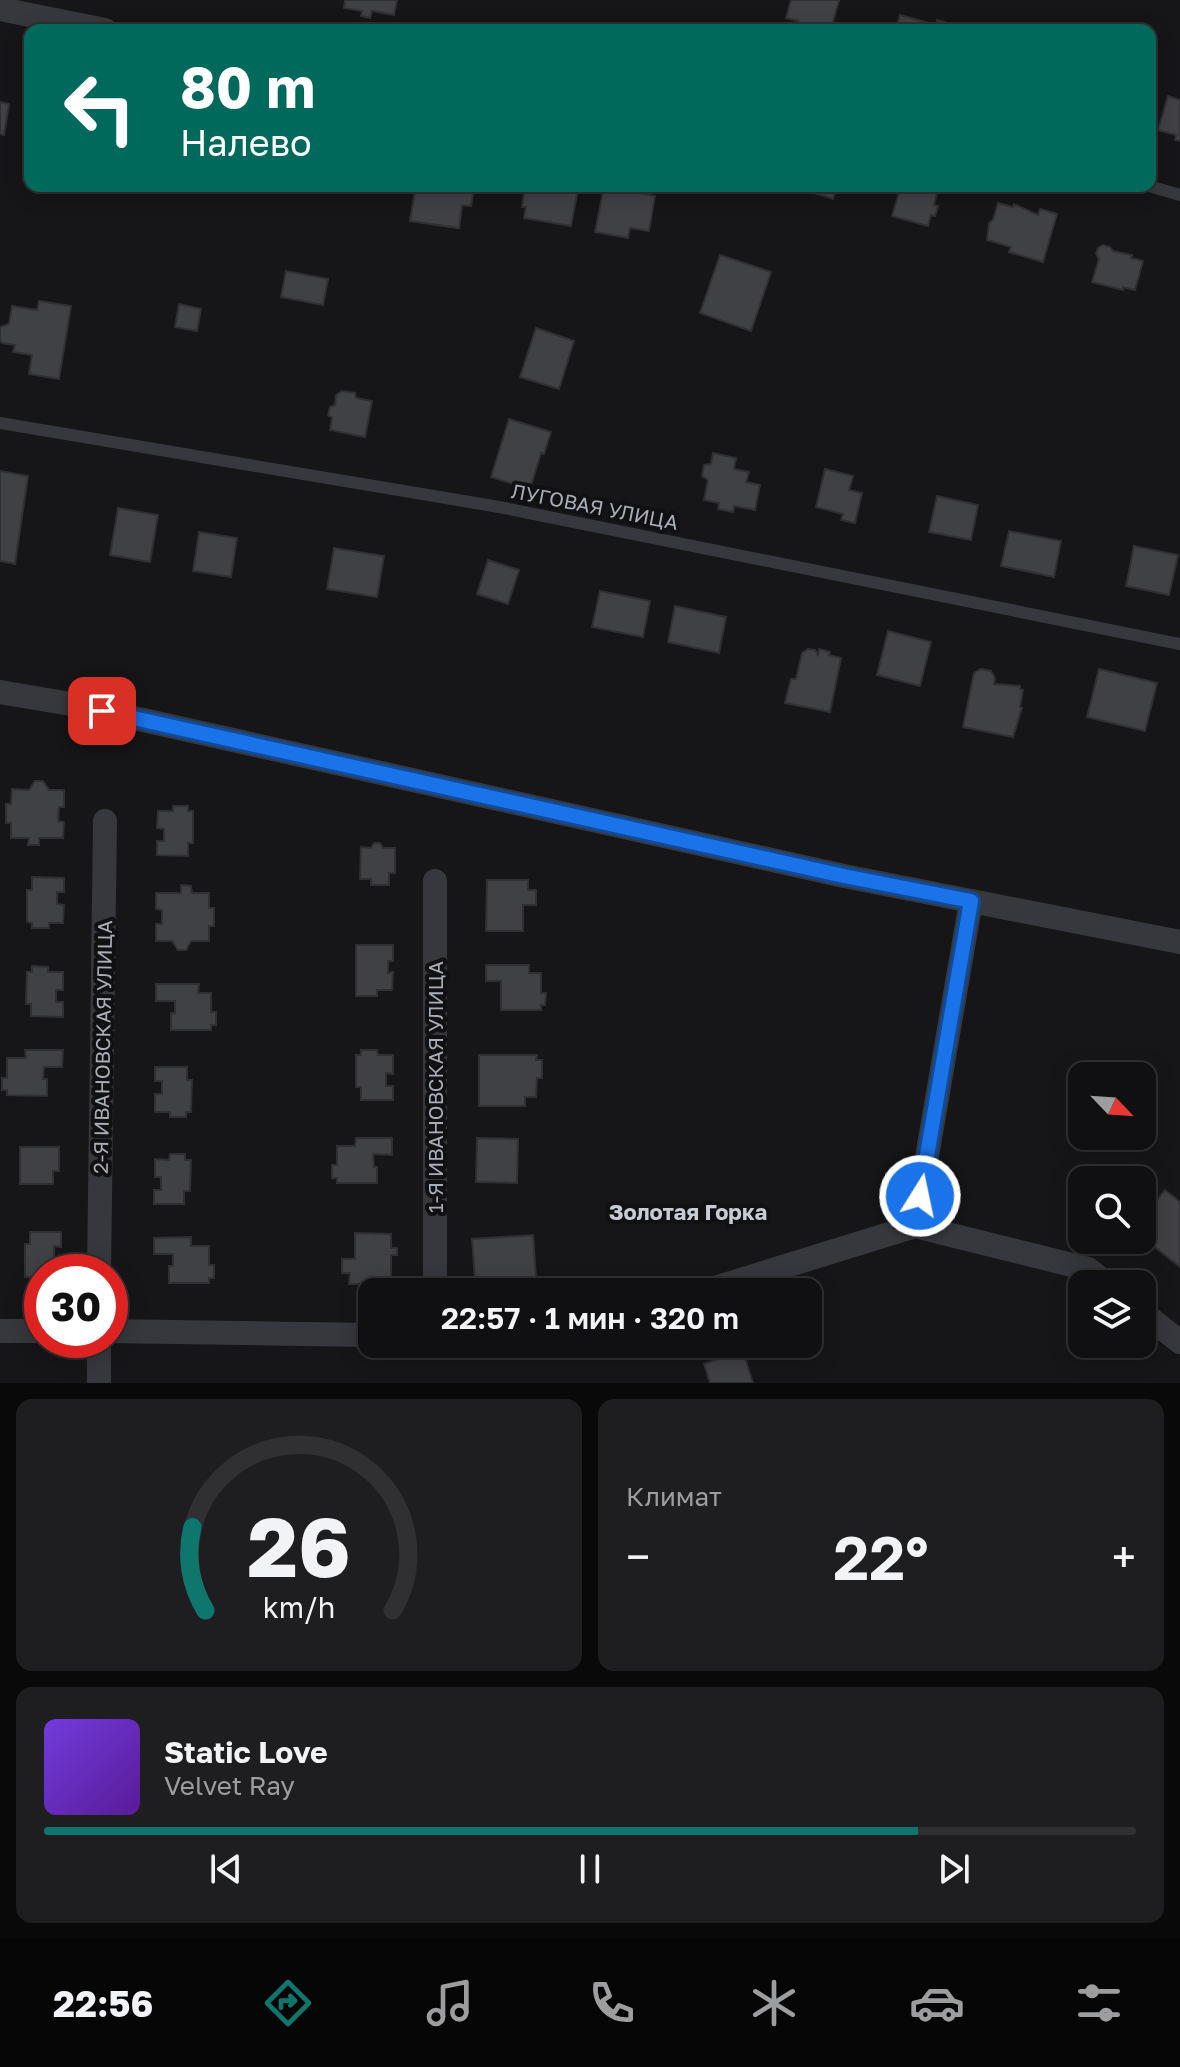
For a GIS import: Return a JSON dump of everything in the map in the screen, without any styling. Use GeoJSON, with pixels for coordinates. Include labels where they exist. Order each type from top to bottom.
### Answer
{"type":"FeatureCollection","features":[{"type":"Feature","properties":{"kind":"street"},"geometry":{"type":"LineString","coordinates":[[0,9],[75,24]]}},
{"type":"Feature","properties":{"kind":"street"},"geometry":{"type":"LineString","coordinates":[[0,692],[71,704],[844,876],[1180,942]]}},
{"type":"Feature","properties":{"kind":"street","name":"2-Я ИВАНОВСКАЯ УЛИЦА"},"geometry":{"type":"LineString","coordinates":[[99,1254],[105,821]]}},
{"type":"Feature","properties":{"kind":"street","name":"1-Я ИВАНОВСКАЯ УЛИЦА"},"geometry":{"type":"LineString","coordinates":[[435,881],[435,1278]]}},
{"type":"Feature","properties":{"kind":"street"},"geometry":{"type":"LineString","coordinates":[[915,1226],[971,901]]}},
{"type":"Feature","properties":{"kind":"street"},"geometry":{"type":"LineString","coordinates":[[747,1278],[915,1226],[1089,1270]]}},
{"type":"Feature","properties":{"kind":"street"},"geometry":{"type":"LineString","coordinates":[[1156,1323],[1180,1342]]}},
{"type":"Feature","properties":{"kind":"street"},"geometry":{"type":"LineString","coordinates":[[0,1331],[24,1331]]}},
{"type":"Feature","properties":{"kind":"street"},"geometry":{"type":"LineString","coordinates":[[128,1331],[358,1335]]}},
{"type":"Feature","properties":{"kind":"street"},"geometry":{"type":"LineString","coordinates":[[99,1358],[99,1383]]}},
{"type":"Feature","properties":{"kind":"lane"},"geometry":{"type":"LineString","coordinates":[[1156,188],[1180,195]]}},
{"type":"Feature","properties":{"kind":"lane","name":"ЛУГОВАЯ УЛИЦА"},"geometry":{"type":"LineString","coordinates":[[0,423],[499,507],[1180,644]]}},
{"type":"Feature","properties":{"kind":"building"},"geometry":{"type":"Polygon","coordinates":[[[345,0],[397,0],[394,15],[372,11],[370,18],[361,16],[362,11],[344,8],[345,0]]]}},
{"type":"Feature","properties":{"kind":"building"},"geometry":{"type":"Polygon","coordinates":[[[791,0],[839,0],[833,24],[797,24],[798,21],[786,18],[791,0]]]}},
{"type":"Feature","properties":{"kind":"building"},"geometry":{"type":"Polygon","coordinates":[[[900,15],[932,24],[898,24],[900,15]]]}},
{"type":"Feature","properties":{"kind":"building"},"geometry":{"type":"Polygon","coordinates":[[[1168,96],[1180,100],[1180,141],[1175,140],[1176,135],[1158,130],[1168,96]]]}},
{"type":"Feature","properties":{"kind":"building"},"geometry":{"type":"Polygon","coordinates":[[[0,102],[9,104],[4,135],[0,134],[0,102]]]}},
{"type":"Feature","properties":{"kind":"building"},"geometry":{"type":"Polygon","coordinates":[[[415,192],[473,192],[471,206],[462,205],[459,228],[410,221],[415,192]]]}},
{"type":"Feature","properties":{"kind":"building"},"geometry":{"type":"Polygon","coordinates":[[[415,192],[473,192],[471,206],[462,205],[459,228],[410,221],[415,192]]]}},
{"type":"Feature","properties":{"kind":"building"},"geometry":{"type":"Polygon","coordinates":[[[524,192],[577,192],[571,226],[524,218],[526,207],[522,207],[524,192]]]}},
{"type":"Feature","properties":{"kind":"building"},"geometry":{"type":"Polygon","coordinates":[[[603,192],[635,192],[655,196],[649,231],[630,228],[628,238],[595,232],[603,192]]]}},
{"type":"Feature","properties":{"kind":"building"},"geometry":{"type":"Polygon","coordinates":[[[811,192],[835,192],[833,199],[811,192]]]}},
{"type":"Feature","properties":{"kind":"building"},"geometry":{"type":"Polygon","coordinates":[[[899,192],[937,192],[934,205],[938,206],[928,226],[892,216],[899,192]]]}},
{"type":"Feature","properties":{"kind":"building"},"geometry":{"type":"Polygon","coordinates":[[[998,203],[1013,207],[1014,204],[1038,215],[1040,209],[1057,214],[1043,262],[1009,252],[1011,247],[987,240],[989,223],[993,220],[998,203]]]}},
{"type":"Feature","properties":{"kind":"building"},"geometry":{"type":"Polygon","coordinates":[[[1103,245],[1143,261],[1135,290],[1092,282],[1099,259],[1096,254],[1103,245]]]}},
{"type":"Feature","properties":{"kind":"building"},"geometry":{"type":"Polygon","coordinates":[[[720,255],[771,272],[751,331],[700,313],[720,255]]]}},
{"type":"Feature","properties":{"kind":"building"},"geometry":{"type":"Polygon","coordinates":[[[286,271],[328,279],[323,305],[281,297],[286,271]]]}},
{"type":"Feature","properties":{"kind":"building"},"geometry":{"type":"Polygon","coordinates":[[[39,301],[71,306],[59,379],[29,374],[32,355],[13,352],[15,345],[0,340],[0,327],[9,324],[12,306],[37,310],[39,301]]]}},
{"type":"Feature","properties":{"kind":"building"},"geometry":{"type":"Polygon","coordinates":[[[179,304],[201,309],[197,331],[175,327],[179,304]]]}},
{"type":"Feature","properties":{"kind":"building"},"geometry":{"type":"Polygon","coordinates":[[[536,328],[574,341],[559,389],[520,377],[536,328]]]}},
{"type":"Feature","properties":{"kind":"building"},"geometry":{"type":"Polygon","coordinates":[[[342,391],[372,401],[365,437],[330,430],[330,407],[335,405],[336,395],[342,391]]]}},
{"type":"Feature","properties":{"kind":"building"},"geometry":{"type":"Polygon","coordinates":[[[509,419],[551,432],[530,489],[491,477],[509,419]]]}},
{"type":"Feature","properties":{"kind":"building"},"geometry":{"type":"Polygon","coordinates":[[[713,453],[736,458],[734,469],[749,472],[746,482],[760,485],[755,510],[734,506],[733,512],[718,509],[719,503],[704,500],[708,480],[702,476],[704,465],[711,464],[713,453]]]}},
{"type":"Feature","properties":{"kind":"building"},"geometry":{"type":"Polygon","coordinates":[[[825,469],[853,476],[849,490],[862,493],[855,523],[841,520],[843,514],[816,507],[825,469]]]}},
{"type":"Feature","properties":{"kind":"building"},"geometry":{"type":"Polygon","coordinates":[[[0,471],[28,476],[15,564],[0,561],[0,471]]]}},
{"type":"Feature","properties":{"kind":"building"},"geometry":{"type":"Polygon","coordinates":[[[937,496],[978,505],[971,540],[929,532],[937,496]]]}},
{"type":"Feature","properties":{"kind":"building"},"geometry":{"type":"Polygon","coordinates":[[[118,508],[158,515],[150,562],[110,555],[118,508]]]}},
{"type":"Feature","properties":{"kind":"building"},"geometry":{"type":"Polygon","coordinates":[[[1009,531],[1061,541],[1054,577],[1001,566],[1009,531]]]}},
{"type":"Feature","properties":{"kind":"building"},"geometry":{"type":"Polygon","coordinates":[[[199,532],[237,538],[231,577],[193,571],[199,532]]]}},
{"type":"Feature","properties":{"kind":"building"},"geometry":{"type":"Polygon","coordinates":[[[1134,546],[1178,555],[1169,595],[1126,586],[1134,546]]]}},
{"type":"Feature","properties":{"kind":"building"},"geometry":{"type":"Polygon","coordinates":[[[334,548],[384,556],[377,597],[327,589],[334,548]]]}},
{"type":"Feature","properties":{"kind":"building"},"geometry":{"type":"Polygon","coordinates":[[[488,560],[519,570],[508,604],[477,594],[488,560]]]}},
{"type":"Feature","properties":{"kind":"building"},"geometry":{"type":"Polygon","coordinates":[[[600,591],[650,601],[643,637],[592,627],[600,591]]]}},
{"type":"Feature","properties":{"kind":"building"},"geometry":{"type":"Polygon","coordinates":[[[675,606],[726,617],[719,653],[668,642],[675,606]]]}},
{"type":"Feature","properties":{"kind":"building"},"geometry":{"type":"Polygon","coordinates":[[[888,631],[931,642],[920,686],[877,675],[888,631]]]}},
{"type":"Feature","properties":{"kind":"building"},"geometry":{"type":"Polygon","coordinates":[[[808,649],[815,650],[818,655],[819,649],[841,658],[830,712],[785,703],[791,679],[796,679],[802,653],[808,649]]]}},
{"type":"Feature","properties":{"kind":"building"},"geometry":{"type":"Polygon","coordinates":[[[981,669],[991,671],[994,684],[1020,686],[1023,690],[1022,708],[1013,737],[963,727],[974,673],[981,669]]]}},
{"type":"Feature","properties":{"kind":"building"},"geometry":{"type":"Polygon","coordinates":[[[1099,669],[1157,683],[1145,731],[1087,717],[1099,669]]]}},
{"type":"Feature","properties":{"kind":"building"},"geometry":{"type":"Polygon","coordinates":[[[35,781],[43,781],[49,790],[64,790],[64,807],[59,807],[58,821],[64,822],[63,838],[39,838],[39,845],[28,845],[29,838],[11,838],[11,823],[6,823],[6,804],[11,804],[12,789],[29,790],[35,781]]]}},
{"type":"Feature","properties":{"kind":"building"},"geometry":{"type":"Polygon","coordinates":[[[173,806],[188,806],[188,811],[193,811],[193,843],[188,843],[188,856],[157,855],[157,841],[164,841],[164,829],[157,828],[158,811],[173,811],[173,806]]]}},
{"type":"Feature","properties":{"kind":"building"},"geometry":{"type":"Polygon","coordinates":[[[374,843],[380,843],[383,848],[395,848],[395,873],[389,873],[389,885],[371,885],[371,879],[360,879],[361,847],[371,848],[374,843]]]}},
{"type":"Feature","properties":{"kind":"building"},"geometry":{"type":"Polygon","coordinates":[[[32,877],[64,878],[64,892],[57,892],[57,904],[64,905],[63,923],[49,923],[49,928],[32,928],[32,923],[27,922],[27,890],[32,890],[32,877]]]}},
{"type":"Feature","properties":{"kind":"building"},"geometry":{"type":"Polygon","coordinates":[[[487,880],[528,880],[528,890],[536,890],[536,905],[523,905],[523,931],[486,931],[487,880]]]}},
{"type":"Feature","properties":{"kind":"building"},"geometry":{"type":"Polygon","coordinates":[[[181,885],[191,886],[192,893],[209,893],[209,908],[214,908],[214,926],[209,926],[209,941],[191,941],[186,950],[178,950],[172,941],[156,941],[156,924],[162,924],[162,910],[156,909],[156,893],[181,893],[181,885]]]}},
{"type":"Feature","properties":{"kind":"building"},"geometry":{"type":"Polygon","coordinates":[[[356,945],[393,945],[393,961],[388,961],[388,973],[393,972],[392,990],[377,990],[377,996],[356,996],[356,945]]]}},
{"type":"Feature","properties":{"kind":"building"},"geometry":{"type":"Polygon","coordinates":[[[486,965],[529,965],[529,973],[541,973],[541,993],[546,993],[545,1005],[541,1005],[541,1010],[501,1010],[501,981],[486,981],[486,965]]]}},
{"type":"Feature","properties":{"kind":"building"},"geometry":{"type":"Polygon","coordinates":[[[32,966],[48,967],[48,972],[63,972],[63,990],[56,990],[56,1002],[63,1002],[63,1017],[31,1016],[31,1004],[26,1004],[27,972],[32,972],[32,966]]]}},
{"type":"Feature","properties":{"kind":"building"},"geometry":{"type":"Polygon","coordinates":[[[156,984],[199,984],[198,993],[211,993],[211,1012],[216,1012],[216,1025],[211,1025],[211,1030],[171,1030],[175,1001],[156,1001],[156,984]]]}},
{"type":"Feature","properties":{"kind":"building"},"geometry":{"type":"Polygon","coordinates":[[[25,1050],[63,1050],[62,1067],[44,1067],[47,1096],[7,1095],[7,1090],[2,1090],[2,1078],[7,1078],[7,1058],[26,1058],[25,1050]]]}},
{"type":"Feature","properties":{"kind":"building"},"geometry":{"type":"Polygon","coordinates":[[[361,1050],[377,1050],[378,1055],[393,1055],[393,1074],[386,1073],[386,1086],[393,1086],[393,1100],[361,1100],[361,1087],[356,1087],[356,1055],[361,1055],[361,1050]]]}},
{"type":"Feature","properties":{"kind":"building"},"geometry":{"type":"Polygon","coordinates":[[[479,1055],[537,1055],[536,1060],[542,1060],[542,1078],[537,1078],[536,1097],[525,1097],[525,1106],[479,1106],[479,1055]]]}},
{"type":"Feature","properties":{"kind":"building"},"geometry":{"type":"Polygon","coordinates":[[[155,1067],[187,1067],[187,1080],[192,1080],[191,1112],[186,1112],[186,1117],[170,1117],[170,1112],[155,1112],[155,1094],[162,1094],[162,1081],[155,1081],[155,1067]]]}},
{"type":"Feature","properties":{"kind":"building"},"geometry":{"type":"Polygon","coordinates":[[[356,1138],[392,1138],[392,1155],[373,1154],[377,1183],[337,1183],[337,1178],[332,1178],[332,1165],[337,1165],[337,1146],[355,1146],[356,1138]]]}},
{"type":"Feature","properties":{"kind":"building"},"geometry":{"type":"Polygon","coordinates":[[[477,1138],[518,1139],[517,1183],[476,1182],[477,1138]]]}},
{"type":"Feature","properties":{"kind":"building"},"geometry":{"type":"Polygon","coordinates":[[[20,1147],[59,1147],[59,1171],[53,1171],[53,1184],[20,1184],[20,1147]]]}},
{"type":"Feature","properties":{"kind":"building"},"geometry":{"type":"Polygon","coordinates":[[[170,1154],[185,1154],[185,1160],[191,1160],[190,1191],[184,1191],[184,1204],[154,1204],[154,1190],[161,1190],[161,1177],[155,1177],[155,1159],[169,1160],[170,1154]]]}},
{"type":"Feature","properties":{"kind":"building"},"geometry":{"type":"Polygon","coordinates":[[[1165,1190],[1180,1202],[1180,1267],[1156,1248],[1156,1201],[1165,1190]]]}},
{"type":"Feature","properties":{"kind":"building"},"geometry":{"type":"Polygon","coordinates":[[[30,1232],[61,1232],[61,1247],[54,1246],[54,1254],[25,1254],[25,1244],[30,1244],[30,1232]]]}},
{"type":"Feature","properties":{"kind":"building"},"geometry":{"type":"Polygon","coordinates":[[[355,1233],[391,1234],[391,1248],[397,1248],[397,1255],[391,1255],[391,1278],[358,1278],[358,1284],[349,1284],[350,1273],[342,1273],[342,1259],[355,1259],[355,1233]]]}},
{"type":"Feature","properties":{"kind":"building"},"geometry":{"type":"Polygon","coordinates":[[[533,1235],[536,1278],[475,1278],[472,1239],[533,1235]]]}},
{"type":"Feature","properties":{"kind":"building"},"geometry":{"type":"Polygon","coordinates":[[[191,1237],[191,1246],[209,1246],[209,1265],[214,1265],[214,1278],[209,1278],[209,1283],[169,1283],[173,1254],[154,1254],[154,1238],[191,1237]]]}},
{"type":"Feature","properties":{"kind":"building"},"geometry":{"type":"Polygon","coordinates":[[[722,1358],[745,1358],[753,1383],[710,1383],[704,1364],[722,1358]]]}},
{"type":"Feature","properties":{"kind":"district","name":"Золотая Горка"},"geometry":{"type":"Point","coordinates":[688,1211]}},
{"type":"Feature","properties":{"kind":"route"},"geometry":{"type":"LineString","coordinates":[[102,711],[844,876],[971,901],[920,1196]]}}]}
